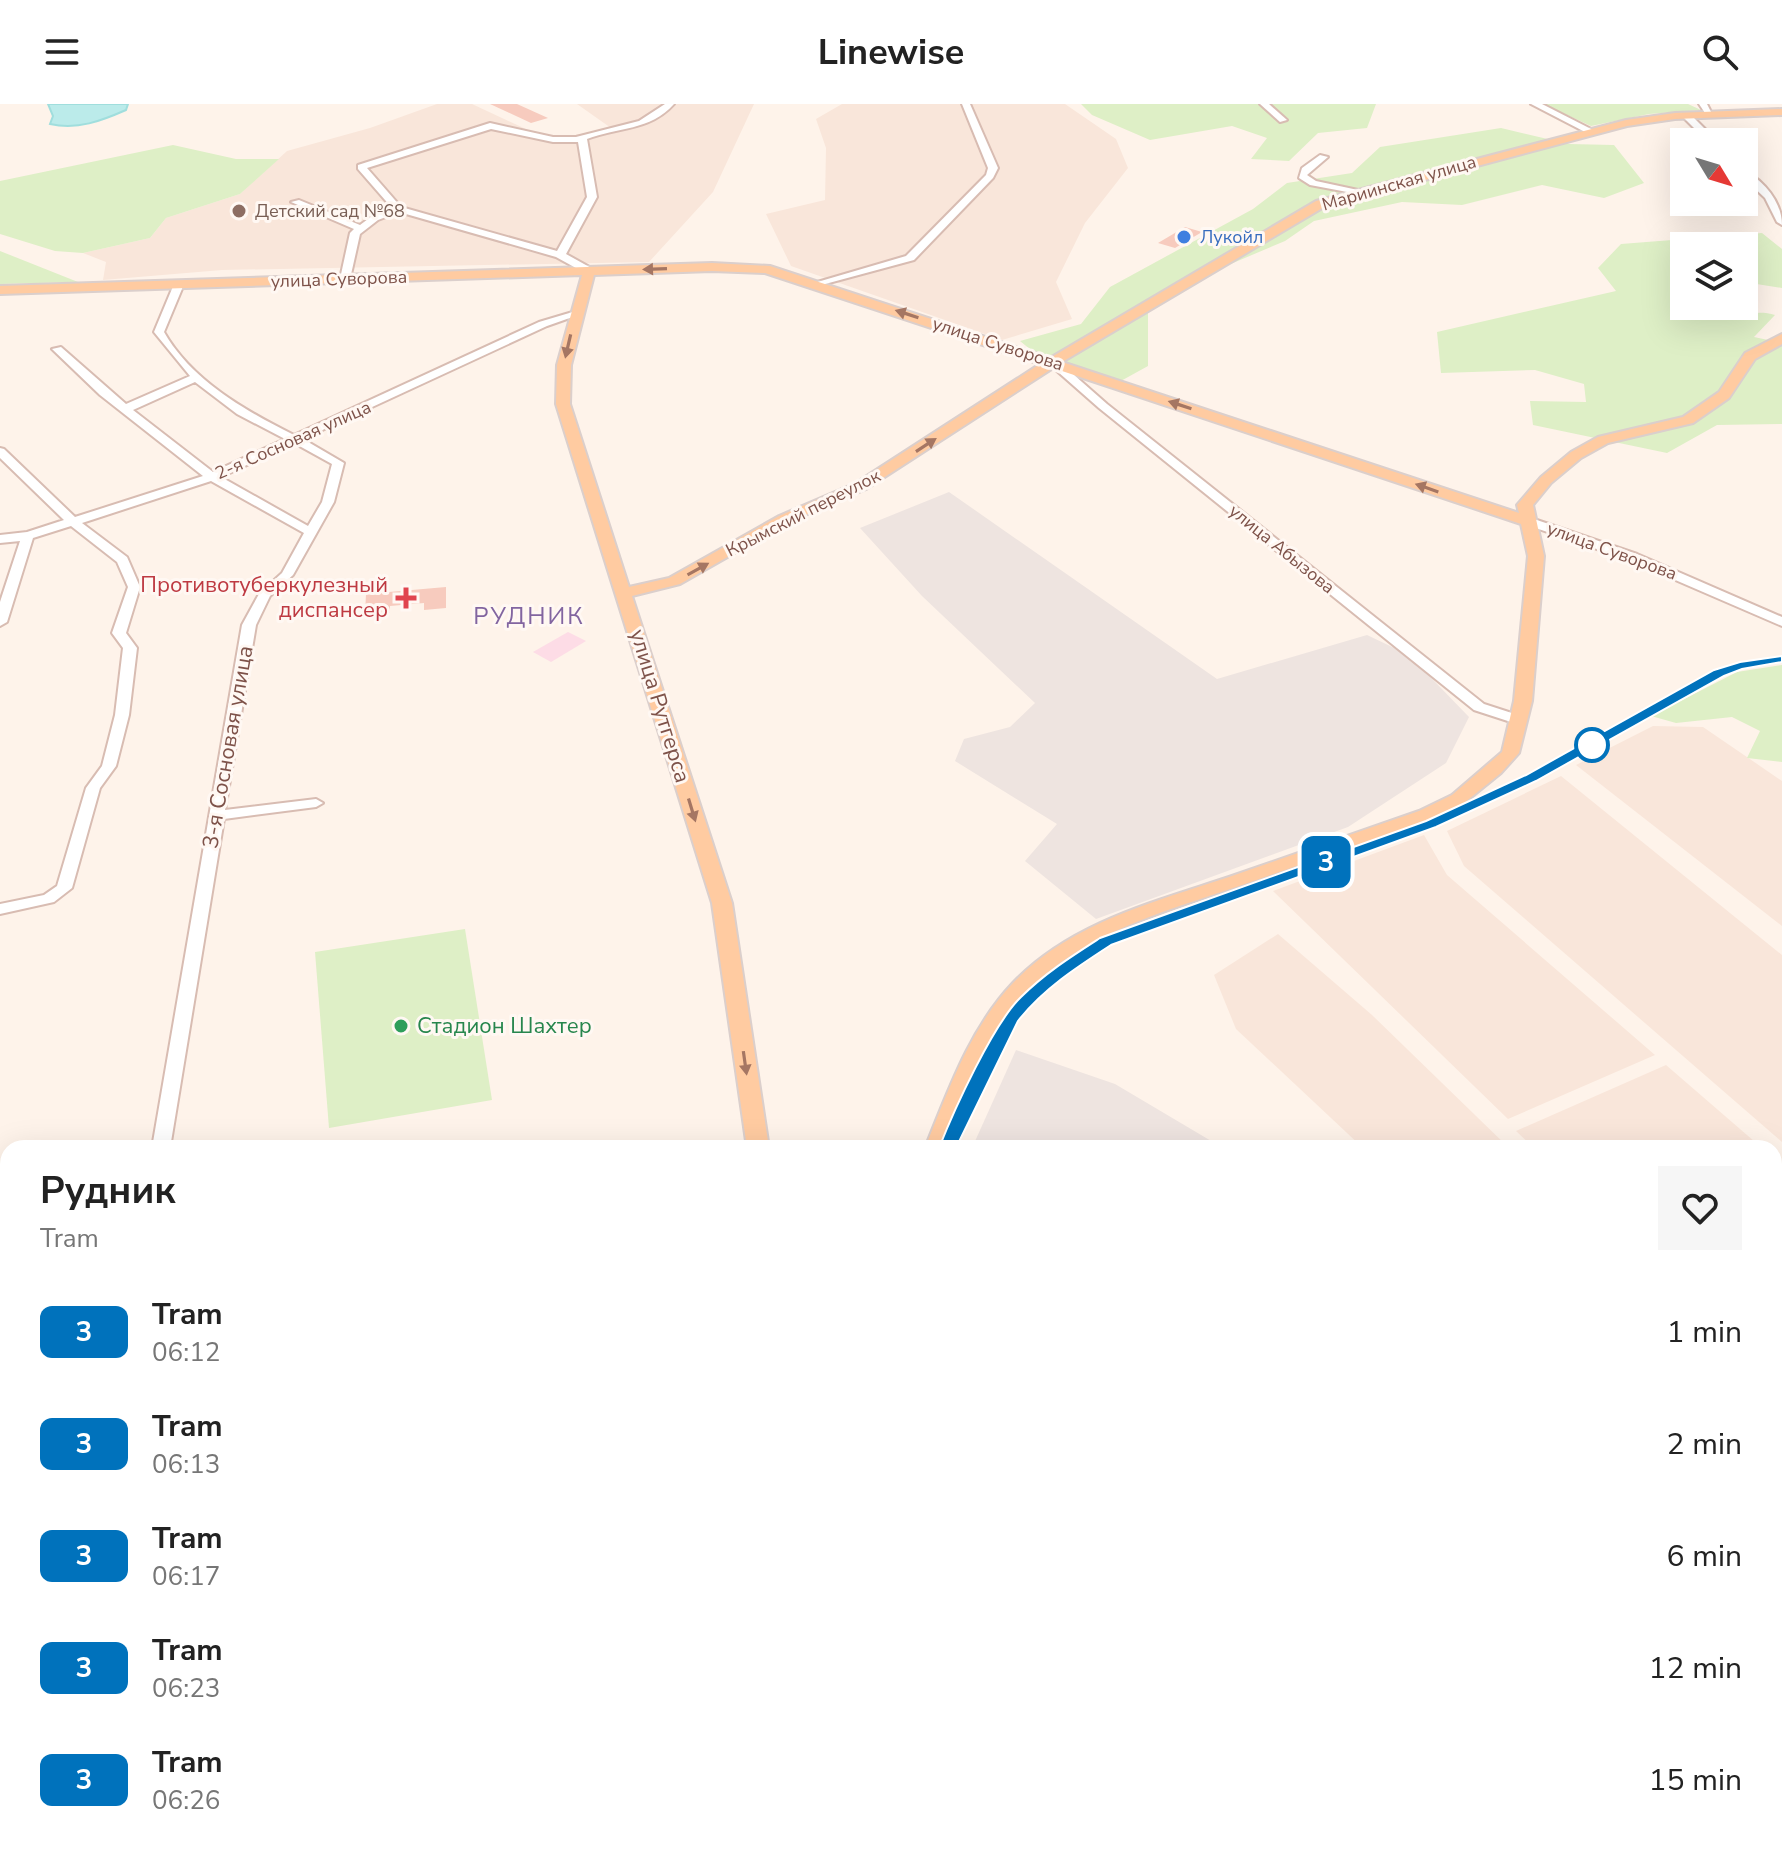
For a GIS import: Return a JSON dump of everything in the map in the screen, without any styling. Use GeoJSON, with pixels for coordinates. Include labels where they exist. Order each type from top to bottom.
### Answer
{"type":"FeatureCollection","features":[{"type":"Feature","properties":{"kind":"main road","name":"Мариинская улица"},"geometry":{"type":"LineString","coordinates":[[1053,362],[1320,204],[1355,192],[1645,119],[1686,115],[1707,109],[1782,112]]}},
{"type":"Feature","properties":{"kind":"main road","name":"улица Суворова"},"geometry":{"type":"LineString","coordinates":[[0,290],[743,267],[775,271],[1528,521]]}},
{"type":"Feature","properties":{"kind":"main road","name":"улица Рутгерса"},"geometry":{"type":"LineString","coordinates":[[589,271],[564,365],[563,404],[722,903],[757,1140]]}},
{"type":"Feature","properties":{"kind":"main road"},"geometry":{"type":"LineString","coordinates":[[1476,504],[1507,506],[1528,498],[1566,463],[1592,445],[1617,436],[1688,420],[1724,395],[1750,356],[1782,338]]}},
{"type":"Feature","properties":{"kind":"main road","name":"Крымский переулок"},"geometry":{"type":"LineString","coordinates":[[624,593],[674,581],[784,519],[861,486],[1053,362]]}},
{"type":"Feature","properties":{"kind":"main road"},"geometry":{"type":"LineString","coordinates":[[939,1140],[984,1038],[1019,988],[1086,939],[1114,923],[1425,815],[1458,799],[1510,753],[1519,720],[1536,556],[1535,539],[1525,510],[1528,498]]}},
{"type":"Feature","properties":{"kind":"street"},"geometry":{"type":"LineString","coordinates":[[818,285],[910,258],[990,176],[993,168],[966,104]]}},
{"type":"Feature","properties":{"kind":"street"},"geometry":{"type":"LineString","coordinates":[[1264,104],[1283,120]]}},
{"type":"Feature","properties":{"kind":"street"},"geometry":{"type":"LineString","coordinates":[[1535,104],[1590,131]]}},
{"type":"Feature","properties":{"kind":"street"},"geometry":{"type":"LineString","coordinates":[[589,271],[560,255],[398,209],[362,170],[363,164],[490,126],[504,126],[545,139],[582,139],[599,132],[633,126],[663,106]]}},
{"type":"Feature","properties":{"kind":"street"},"geometry":{"type":"LineString","coordinates":[[1686,115],[1699,128]]}},
{"type":"Feature","properties":{"kind":"street"},"geometry":{"type":"LineString","coordinates":[[560,255],[592,197],[582,139]]}},
{"type":"Feature","properties":{"kind":"street"},"geometry":{"type":"LineString","coordinates":[[1323,157],[1305,170],[1302,176],[1313,183],[1355,192]]}},
{"type":"Feature","properties":{"kind":"street"},"geometry":{"type":"LineString","coordinates":[[1758,186],[1769,197],[1782,222]]}},
{"type":"Feature","properties":{"kind":"street"},"geometry":{"type":"LineString","coordinates":[[296,202],[361,229]]}},
{"type":"Feature","properties":{"kind":"street"},"geometry":{"type":"LineString","coordinates":[[345,279],[355,233],[375,218],[398,209]]}},
{"type":"Feature","properties":{"kind":"street"},"geometry":{"type":"LineString","coordinates":[[179,284],[159,332],[166,345],[196,377],[237,410],[294,441]]}},
{"type":"Feature","properties":{"kind":"street","name":"2-я Сосновая улица"},"geometry":{"type":"LineString","coordinates":[[0,539],[28,536],[212,477],[517,336],[576,314]]}},
{"type":"Feature","properties":{"kind":"street"},"geometry":{"type":"LineString","coordinates":[[57,349],[125,409],[212,477],[311,532]]}},
{"type":"Feature","properties":{"kind":"street","name":"улица Абызова"},"geometry":{"type":"LineString","coordinates":[[1053,362],[1103,406],[1479,707],[1519,720]]}},
{"type":"Feature","properties":{"kind":"street"},"geometry":{"type":"LineString","coordinates":[[125,409],[196,377]]}},
{"type":"Feature","properties":{"kind":"street","name":"3-я Сосновая улица"},"geometry":{"type":"LineString","coordinates":[[162,1140],[249,625],[265,594],[287,575],[328,502],[338,463],[294,441]]}},
{"type":"Feature","properties":{"kind":"street"},"geometry":{"type":"LineString","coordinates":[[0,451],[58,510],[123,560],[134,587],[119,633],[130,648],[122,715],[109,766],[93,788],[64,888],[49,899],[0,909]]}},
{"type":"Feature","properties":{"kind":"street","name":"улица Суворова"},"geometry":{"type":"LineString","coordinates":[[1528,521],[1633,557],[1782,622]]}},
{"type":"Feature","properties":{"kind":"street"},"geometry":{"type":"LineString","coordinates":[[0,622],[28,536]]}},
{"type":"Feature","properties":{"kind":"street"},"geometry":{"type":"LineString","coordinates":[[216,816],[316,803]]}},
{"type":"Feature","properties":{"kind":"shaded area"},"geometry":{"type":"Polygon","coordinates":[[[437,104],[472,104],[543,137],[570,136],[611,128],[577,104],[754,104],[713,192],[649,262],[222,270],[103,280],[106,262],[83,253],[150,238],[166,218],[240,194],[287,151],[370,128],[437,104]]]}},
{"type":"Feature","properties":{"kind":"shaded area"},"geometry":{"type":"Polygon","coordinates":[[[842,104],[1065,104],[1116,139],[1128,168],[1085,223],[1056,282],[1072,319],[1002,340],[791,266],[766,214],[825,200],[826,148],[816,119],[842,104]]]}},
{"type":"Feature","properties":{"kind":"shaded area"},"geometry":{"type":"Polygon","coordinates":[[[949,492],[1217,679],[1367,635],[1409,655],[1469,717],[1446,763],[1348,827],[1096,919],[1025,861],[1057,824],[955,761],[964,739],[1010,727],[1035,703],[922,596],[860,528],[949,492]]]}},
{"type":"Feature","properties":{"kind":"shaded area"},"geometry":{"type":"Polygon","coordinates":[[[568,632],[586,641],[551,662],[533,652],[568,632]]]}},
{"type":"Feature","properties":{"kind":"shaded area"},"geometry":{"type":"Polygon","coordinates":[[[1653,726],[1703,727],[1782,781],[1782,926],[1576,765],[1653,726]]]}},
{"type":"Feature","properties":{"kind":"shaded area"},"geometry":{"type":"Polygon","coordinates":[[[1561,776],[1782,955],[1782,1140],[1464,866],[1447,831],[1561,776]]]}},
{"type":"Feature","properties":{"kind":"shaded area"},"geometry":{"type":"Polygon","coordinates":[[[1424,835],[1447,875],[1655,1055],[1508,1119],[1273,891],[1424,835]]]}},
{"type":"Feature","properties":{"kind":"shaded area"},"geometry":{"type":"Polygon","coordinates":[[[1278,934],[1372,1015],[1501,1140],[1354,1140],[1236,1029],[1214,975],[1278,934]]]}},
{"type":"Feature","properties":{"kind":"shaded area"},"geometry":{"type":"Polygon","coordinates":[[[1016,1050],[1115,1084],[1210,1140],[976,1140],[1016,1050]]]}},
{"type":"Feature","properties":{"kind":"shaded area"},"geometry":{"type":"Polygon","coordinates":[[[1666,1065],[1753,1140],[1526,1140],[1516,1131],[1666,1065]]]}},
{"type":"Feature","properties":{"kind":"green space"},"geometry":{"type":"Polygon","coordinates":[[[1081,104],[1376,104],[1367,128],[1318,133],[1289,161],[1251,159],[1267,138],[1232,126],[1150,140],[1092,115],[1081,104]]]}},
{"type":"Feature","properties":{"kind":"green space"},"geometry":{"type":"Polygon","coordinates":[[[1543,104],[1688,104],[1701,110],[1649,114],[1591,126],[1543,104]]]}},
{"type":"Feature","properties":{"kind":"green space"},"geometry":{"type":"Polygon","coordinates":[[[1501,128],[1569,144],[1614,145],[1644,183],[1604,198],[1542,185],[1462,205],[1402,202],[1314,221],[1285,241],[1148,299],[1148,366],[1119,382],[1031,350],[1020,341],[1081,324],[1110,287],[1253,209],[1287,183],[1352,173],[1380,147],[1501,128]]]}},
{"type":"Feature","properties":{"kind":"green space"},"geometry":{"type":"Polygon","coordinates":[[[173,145],[236,159],[279,159],[240,194],[166,218],[150,238],[83,253],[55,251],[0,234],[0,181],[173,145]]]}},
{"type":"Feature","properties":{"kind":"green space"},"geometry":{"type":"Polygon","coordinates":[[[1758,233],[1762,233],[1782,249],[1782,288],[1758,284],[1758,233]]]}},
{"type":"Feature","properties":{"kind":"green space"},"geometry":{"type":"Polygon","coordinates":[[[1670,240],[1670,320],[1758,320],[1758,313],[1775,315],[1754,337],[1782,343],[1782,424],[1717,425],[1667,453],[1533,425],[1530,401],[1586,402],[1584,384],[1535,370],[1441,373],[1437,332],[1616,291],[1598,268],[1621,244],[1670,240]]]}},
{"type":"Feature","properties":{"kind":"green space"},"geometry":{"type":"Polygon","coordinates":[[[0,251],[78,282],[0,284],[0,251]]]}},
{"type":"Feature","properties":{"kind":"green space"},"geometry":{"type":"Polygon","coordinates":[[[1782,665],[1782,762],[1747,758],[1760,731],[1732,717],[1676,723],[1651,716],[1737,672],[1782,665]]]}},
{"type":"Feature","properties":{"kind":"green space","name":"Стадион Шахтер"},"geometry":{"type":"Polygon","coordinates":[[[465,929],[492,1100],[329,1128],[315,952],[465,929]]]}},
{"type":"Feature","properties":{"kind":"water"},"geometry":{"type":"Polygon","coordinates":[[[48,104],[128,104],[126,110],[108,118],[60,126],[50,124],[53,116],[48,104]]]}},
{"type":"Feature","properties":{"kind":"building"},"geometry":{"type":"Polygon","coordinates":[[[490,104],[517,104],[548,118],[531,123],[490,104]]]}},
{"type":"Feature","properties":{"kind":"building","name":"Лукойл"},"geometry":{"type":"Polygon","coordinates":[[[1185,227],[1202,232],[1175,248],[1158,243],[1185,227]]]}},
{"type":"Feature","properties":{"kind":"building","name":"Противотуберкулезный диспансер"},"geometry":{"type":"Polygon","coordinates":[[[446,587],[446,608],[424,610],[424,603],[390,606],[390,613],[365,615],[366,594],[446,587]]]}},
{"type":"Feature","properties":{"kind":"tram line"},"geometry":{"type":"LineString","coordinates":[[951,1140],[982,1070],[1016,1013],[1054,976],[1105,942],[1419,829],[1531,778],[1719,673],[1757,662],[1782,660]]}},
{"type":"Feature","properties":{"kind":"tram line","name":"3"},"geometry":{"type":"LineString","coordinates":[[951,1140],[1011,1019],[1060,971],[1105,942],[1431,824],[1531,778],[1719,673],[1757,662],[1782,660]]}},
{"type":"Feature","properties":{"kind":"place","name":"Детский сад №68"},"geometry":{"type":"Point","coordinates":[239,211]}},
{"type":"Feature","properties":{"kind":"place","name":"Лукойл"},"geometry":{"type":"Point","coordinates":[1184,237]}},
{"type":"Feature","properties":{"kind":"place","name":"Противотуберкулезный диспансер"},"geometry":{"type":"Point","coordinates":[406,598]}},
{"type":"Feature","properties":{"kind":"place","name":"Стадион Шахтер"},"geometry":{"type":"Point","coordinates":[401,1026]}},
{"type":"Feature","properties":{"kind":"district","name":"РУДНИК"},"geometry":{"type":"Point","coordinates":[529,616]}}]}
